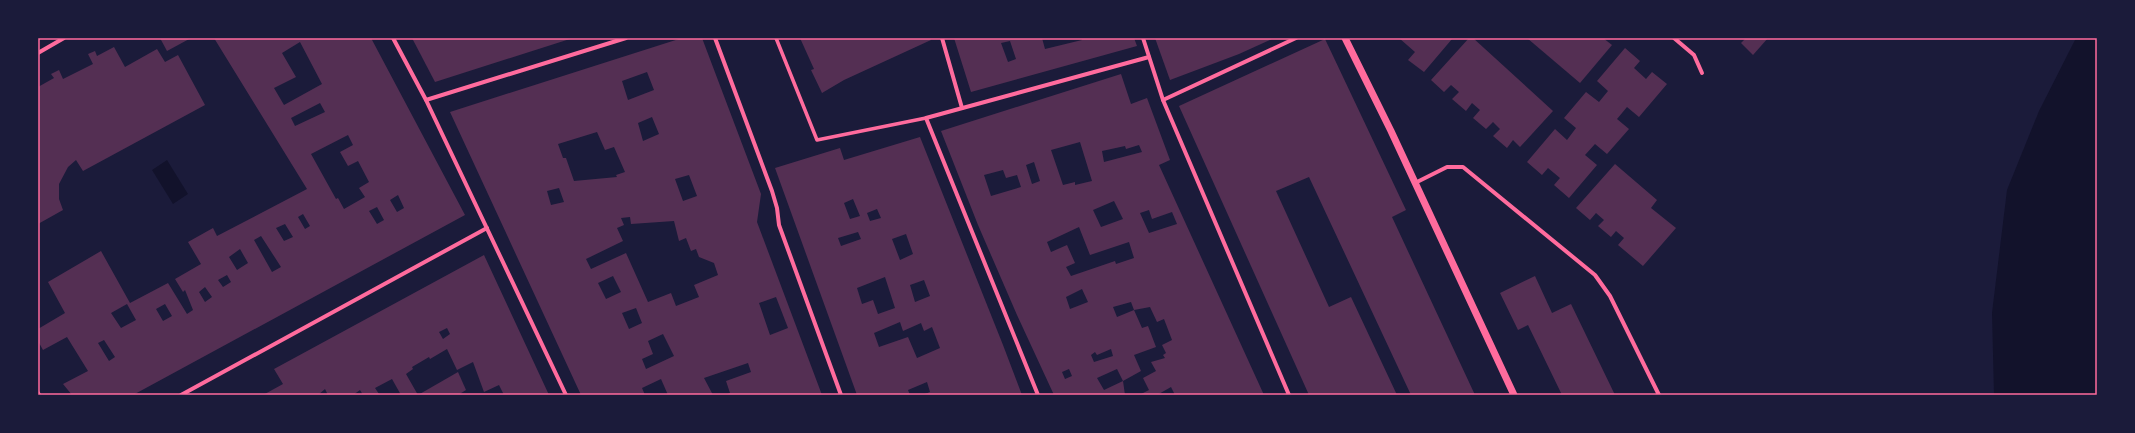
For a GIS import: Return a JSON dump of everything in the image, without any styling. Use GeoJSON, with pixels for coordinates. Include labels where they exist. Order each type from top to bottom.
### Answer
{"type":"FeatureCollection","features":[{"type":"Feature","properties":{"kind":"street"},"geometry":{"type":"LineString","coordinates":[[38,53],[64,38]]}},
{"type":"Feature","properties":{"kind":"street"},"geometry":{"type":"LineString","coordinates":[[393,38],[426,100],[566,395]]}},
{"type":"Feature","properties":{"kind":"street"},"geometry":{"type":"LineString","coordinates":[[426,100],[626,38]]}},
{"type":"Feature","properties":{"kind":"street"},"geometry":{"type":"LineString","coordinates":[[715,38],[772,191],[777,208],[779,225],[841,395]]}},
{"type":"Feature","properties":{"kind":"street"},"geometry":{"type":"LineString","coordinates":[[776,38],[818,140],[926,118],[1149,57]]}},
{"type":"Feature","properties":{"kind":"street"},"geometry":{"type":"LineString","coordinates":[[942,38],[962,108]]}},
{"type":"Feature","properties":{"kind":"street"},"geometry":{"type":"LineString","coordinates":[[1143,38],[1163,100],[1289,395]]}},
{"type":"Feature","properties":{"kind":"street"},"geometry":{"type":"LineString","coordinates":[[1163,100],[1296,38]]}},
{"type":"Feature","properties":{"kind":"street"},"geometry":{"type":"LineString","coordinates":[[1345,38],[1415,183],[1514,395]]}},
{"type":"Feature","properties":{"kind":"street"},"geometry":{"type":"LineString","coordinates":[[1674,38],[1694,55],[1702,73]]}},
{"type":"Feature","properties":{"kind":"street"},"geometry":{"type":"LineString","coordinates":[[926,118],[1001,309],[1038,395]]}},
{"type":"Feature","properties":{"kind":"street"},"geometry":{"type":"LineString","coordinates":[[1415,183],[1447,167],[1463,167],[1595,275],[1610,296],[1659,395]]}},
{"type":"Feature","properties":{"kind":"street"},"geometry":{"type":"LineString","coordinates":[[180,395],[487,228]]}},
{"type":"Feature","properties":{"kind":"shaded area"},"geometry":{"type":"Polygon","coordinates":[[[2076,38],[2097,38],[2097,395],[1994,395],[1992,313],[2007,190],[2039,111],[2076,38]]]}},
{"type":"Feature","properties":{"kind":"shaded area"},"geometry":{"type":"Polygon","coordinates":[[[167,160],[188,194],[173,204],[152,170],[167,160]]]}},
{"type":"Feature","properties":{"kind":"building"},"geometry":{"type":"Polygon","coordinates":[[[160,38],[191,38],[167,51],[160,38]]]}},
{"type":"Feature","properties":{"kind":"building"},"geometry":{"type":"Polygon","coordinates":[[[214,38],[371,38],[465,215],[133,395],[72,395],[63,384],[88,371],[67,337],[43,350],[38,341],[38,329],[65,313],[48,282],[101,251],[130,303],[168,283],[187,314],[193,310],[185,290],[183,292],[175,279],[201,264],[188,242],[213,228],[217,236],[307,189],[214,38]],[[300,42],[282,53],[296,77],[274,88],[284,105],[322,84],[300,42]],[[320,103],[291,118],[295,126],[325,112],[320,103]],[[348,135],[311,154],[336,199],[338,198],[344,209],[365,197],[359,188],[369,182],[358,161],[348,166],[340,152],[353,145],[348,135]],[[398,195],[390,200],[397,212],[404,208],[398,195]],[[377,207],[369,211],[377,224],[384,220],[377,207]],[[303,214],[298,217],[305,229],[310,226],[303,214]],[[285,224],[276,228],[284,241],[293,237],[285,224]],[[261,236],[254,240],[272,272],[281,267],[261,236]],[[240,249],[229,257],[237,270],[248,263],[240,249]],[[227,275],[218,280],[223,287],[231,282],[227,275]],[[205,287],[199,292],[205,302],[212,297],[205,287]],[[127,304],[111,313],[121,328],[136,320],[127,304]],[[165,304],[156,309],[163,321],[172,316],[165,304]],[[104,340],[98,343],[109,361],[115,357],[104,340]]]}},
{"type":"Feature","properties":{"kind":"building"},"geometry":{"type":"Polygon","coordinates":[[[412,38],[573,38],[435,82],[412,38]]]}},
{"type":"Feature","properties":{"kind":"building"},"geometry":{"type":"Polygon","coordinates":[[[682,38],[702,38],[761,194],[757,222],[822,395],[725,395],[730,393],[726,381],[751,372],[748,363],[704,378],[713,395],[668,395],[661,379],[642,388],[645,395],[581,395],[450,112],[682,38]],[[647,72],[622,81],[628,100],[654,90],[647,72]],[[652,117],[638,123],[643,141],[659,134],[652,117]],[[597,132],[558,144],[563,158],[566,158],[574,181],[617,177],[616,175],[625,172],[614,147],[605,150],[597,132]],[[689,175],[675,179],[683,201],[697,196],[689,175]],[[559,188],[547,191],[551,205],[564,202],[559,188]],[[630,217],[621,218],[624,225],[617,228],[623,241],[586,259],[591,269],[626,253],[648,302],[671,293],[676,306],[699,297],[694,285],[718,275],[714,263],[699,257],[696,249],[691,251],[686,238],[679,241],[674,221],[631,224],[630,217]],[[613,276],[598,283],[606,299],[621,292],[613,276]],[[776,297],[759,303],[770,335],[788,328],[776,297]],[[636,308],[622,313],[629,329],[642,323],[636,308]],[[663,334],[648,341],[653,354],[642,359],[646,369],[674,356],[663,334]]]}},
{"type":"Feature","properties":{"kind":"building"},"geometry":{"type":"Polygon","coordinates":[[[800,38],[929,38],[931,40],[844,80],[822,93],[811,70],[814,69],[800,38]]]}},
{"type":"Feature","properties":{"kind":"building"},"geometry":{"type":"Polygon","coordinates":[[[954,38],[1042,38],[1045,49],[1082,40],[1081,38],[1134,38],[1137,46],[971,92],[954,38]],[[1010,41],[1001,43],[1008,62],[1016,59],[1010,41]]]}},
{"type":"Feature","properties":{"kind":"building"},"geometry":{"type":"Polygon","coordinates":[[[1155,38],[1274,38],[1239,54],[1170,80],[1155,38]]]}},
{"type":"Feature","properties":{"kind":"building"},"geometry":{"type":"Polygon","coordinates":[[[1399,38],[1452,39],[1424,72],[1408,60],[1415,52],[1399,38]]]}},
{"type":"Feature","properties":{"kind":"building"},"geometry":{"type":"Polygon","coordinates":[[[1469,38],[1473,38],[1553,111],[1520,147],[1513,140],[1507,148],[1493,136],[1500,129],[1493,122],[1486,129],[1473,118],[1480,110],[1472,103],[1466,111],[1452,99],[1459,92],[1451,85],[1444,92],[1431,80],[1469,38]]]}},
{"type":"Feature","properties":{"kind":"building"},"geometry":{"type":"Polygon","coordinates":[[[1527,38],[1603,38],[1612,45],[1580,83],[1527,38]]]}},
{"type":"Feature","properties":{"kind":"building"},"geometry":{"type":"Polygon","coordinates":[[[1746,38],[1768,38],[1753,55],[1741,43],[1746,38]]]}},
{"type":"Feature","properties":{"kind":"building"},"geometry":{"type":"Polygon","coordinates":[[[1325,39],[1406,210],[1392,217],[1475,395],[1411,395],[1309,177],[1276,191],[1329,307],[1351,297],[1397,395],[1309,395],[1179,106],[1325,39]]]}},
{"type":"Feature","properties":{"kind":"building"},"geometry":{"type":"Polygon","coordinates":[[[114,47],[125,67],[157,49],[165,62],[178,55],[205,105],[83,171],[76,160],[68,167],[59,184],[59,199],[63,210],[38,224],[38,87],[54,78],[51,74],[59,70],[63,79],[93,64],[88,54],[95,51],[97,56],[114,47]]]}},
{"type":"Feature","properties":{"kind":"building"},"geometry":{"type":"Polygon","coordinates":[[[1625,48],[1640,61],[1634,68],[1646,79],[1652,72],[1667,84],[1639,117],[1627,107],[1617,119],[1629,129],[1607,154],[1595,144],[1585,155],[1597,165],[1569,198],[1554,185],[1560,178],[1548,168],[1542,175],[1527,162],[1555,129],[1567,140],[1576,128],[1564,118],[1586,92],[1599,102],[1608,91],[1597,81],[1625,48]]]}},
{"type":"Feature","properties":{"kind":"building"},"geometry":{"type":"Polygon","coordinates":[[[1121,74],[1131,104],[1147,98],[1170,160],[1159,165],[1264,395],[1175,395],[1171,387],[1157,395],[1139,395],[1149,390],[1143,378],[1156,371],[1151,362],[1165,358],[1163,355],[1166,353],[1162,345],[1172,340],[1164,319],[1157,322],[1150,307],[1134,310],[1142,328],[1148,326],[1156,347],[1134,355],[1141,371],[1123,381],[1125,395],[1054,395],[978,225],[941,131],[1121,74]],[[1080,142],[1051,150],[1063,185],[1075,182],[1075,185],[1092,181],[1080,142]],[[1139,145],[1126,149],[1125,146],[1102,151],[1104,162],[1142,152],[1139,145]],[[1034,162],[1026,165],[1032,184],[1040,181],[1034,162]],[[1003,170],[984,175],[991,196],[1021,187],[1017,175],[1006,178],[1003,170]],[[1114,201],[1093,210],[1101,227],[1123,219],[1114,201]],[[1149,210],[1140,213],[1149,233],[1177,224],[1172,212],[1152,219],[1149,210]],[[1079,227],[1047,242],[1051,252],[1067,245],[1075,263],[1066,267],[1071,276],[1115,261],[1116,264],[1134,258],[1129,242],[1090,255],[1079,227]],[[1082,289],[1066,297],[1070,309],[1088,302],[1082,289]],[[1131,302],[1113,307],[1117,317],[1134,310],[1131,302]],[[1111,349],[1097,355],[1095,352],[1091,355],[1094,362],[1113,356],[1111,349]],[[1069,369],[1062,372],[1065,379],[1072,376],[1069,369]],[[1117,369],[1097,378],[1104,390],[1123,381],[1117,369]]]}},
{"type":"Feature","properties":{"kind":"building"},"geometry":{"type":"Polygon","coordinates":[[[920,137],[1022,395],[922,395],[930,392],[927,382],[908,390],[910,395],[857,395],[775,168],[840,148],[844,160],[920,137]],[[853,199],[844,203],[850,219],[860,216],[853,199]],[[877,209],[867,213],[870,221],[881,218],[877,209]],[[858,232],[838,238],[841,246],[861,239],[858,232]],[[906,234],[892,239],[900,260],[913,254],[906,234]],[[885,277],[857,288],[862,304],[873,300],[878,314],[895,308],[885,277]],[[924,280],[910,285],[915,302],[930,296],[924,280]],[[900,322],[874,333],[879,347],[908,337],[917,358],[940,348],[932,327],[924,331],[921,323],[903,331],[900,322]]]}},
{"type":"Feature","properties":{"kind":"building"},"geometry":{"type":"Polygon","coordinates":[[[1615,164],[1657,200],[1651,208],[1676,228],[1643,266],[1618,245],[1624,238],[1616,231],[1611,237],[1598,226],[1604,220],[1596,213],[1590,220],[1576,208],[1615,164]]]}},
{"type":"Feature","properties":{"kind":"building"},"geometry":{"type":"Polygon","coordinates":[[[484,255],[549,395],[504,395],[499,385],[484,392],[473,362],[457,370],[447,349],[412,367],[413,369],[406,374],[418,395],[401,395],[392,379],[375,388],[379,394],[376,395],[363,395],[360,390],[353,395],[328,395],[325,389],[318,395],[263,395],[283,384],[274,369],[484,255]],[[447,328],[439,332],[443,339],[450,334],[447,328]]]}},
{"type":"Feature","properties":{"kind":"building"},"geometry":{"type":"Polygon","coordinates":[[[1535,276],[1552,313],[1571,304],[1615,395],[1562,395],[1528,325],[1518,330],[1500,293],[1535,276]]]}},
{"type":"Feature","properties":{"kind":"building"},"geometry":{"type":"Polygon","coordinates":[[[458,372],[466,390],[458,395],[418,395],[458,372]]]}}]}
